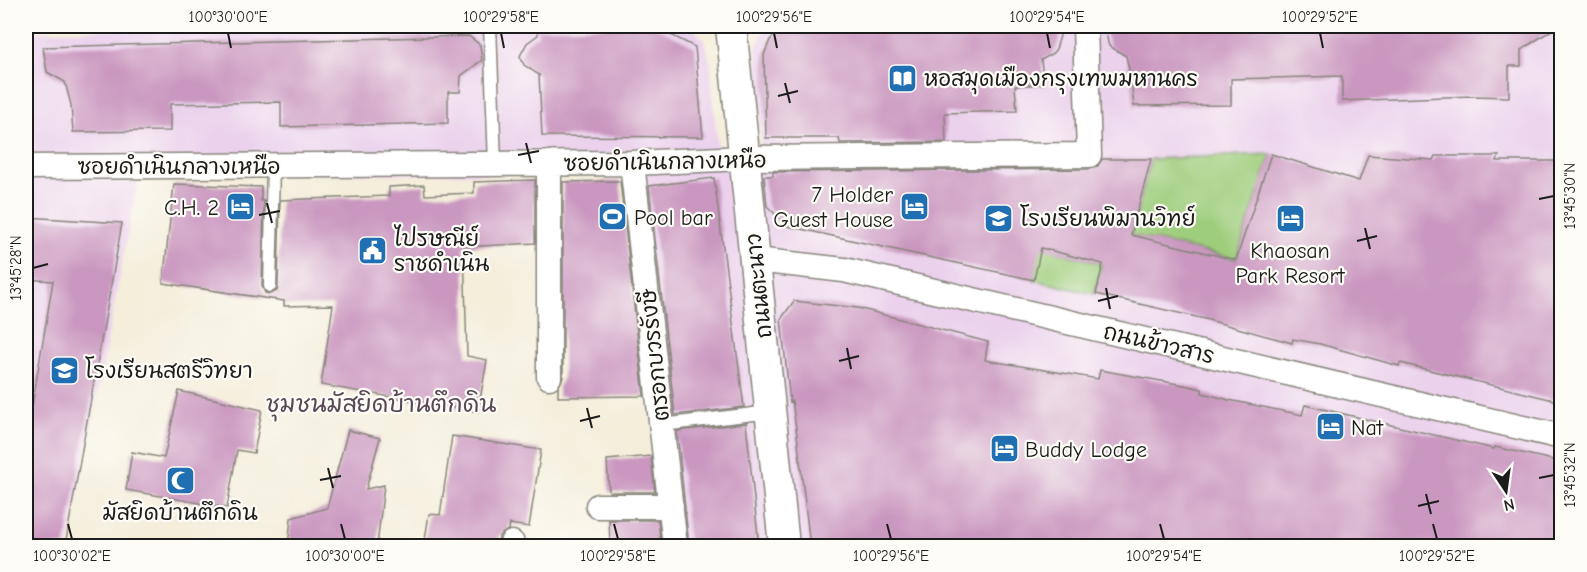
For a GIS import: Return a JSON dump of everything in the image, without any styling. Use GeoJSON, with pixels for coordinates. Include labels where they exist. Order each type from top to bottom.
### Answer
{"type":"FeatureCollection","features":[{"type":"Feature","properties":{"kind":"street","name":"ถนนตะนาว"},"geometry":{"type":"LineString","coordinates":[[731,26],[784,546]]}},
{"type":"Feature","properties":{"kind":"street","name":"ซอยดำเนินกลางเหนือ"},"geometry":{"type":"LineString","coordinates":[[26,167],[632,163],[744,158],[1089,154],[1085,26]]}},
{"type":"Feature","properties":{"kind":"street"},"geometry":{"type":"LineString","coordinates":[[549,163],[549,377]]}},
{"type":"Feature","properties":{"kind":"street","name":"ตรอกบวรรังษี"},"geometry":{"type":"LineString","coordinates":[[632,163],[675,546]]}},
{"type":"Feature","properties":{"kind":"street","name":"ถนนข้าวสาร"},"geometry":{"type":"LineString","coordinates":[[755,260],[844,270],[1562,437]]}},
{"type":"Feature","properties":{"kind":"street"},"geometry":{"type":"LineString","coordinates":[[597,506],[671,506]]}},
{"type":"Feature","properties":{"kind":"lane"},"geometry":{"type":"LineString","coordinates":[[490,26],[495,164]]}},
{"type":"Feature","properties":{"kind":"lane"},"geometry":{"type":"LineString","coordinates":[[270,286],[273,166]]}},
{"type":"Feature","properties":{"kind":"lane"},"geometry":{"type":"LineString","coordinates":[[662,425],[770,412]]}},
{"type":"Feature","properties":{"kind":"shaded area"},"geometry":{"type":"Polygon","coordinates":[[[222,26],[691,26],[705,41],[710,62],[718,154],[761,151],[756,48],[765,27],[769,26],[1561,26],[1561,546],[667,546],[630,174],[139,174],[68,546],[26,546],[26,32],[222,26]]]}},
{"type":"Feature","properties":{"kind":"green space"},"geometry":{"type":"Polygon","coordinates":[[[1271,154],[1236,259],[1131,235],[1151,159],[1271,154]]]}},
{"type":"Feature","properties":{"kind":"green space"},"geometry":{"type":"Polygon","coordinates":[[[1037,246],[1102,264],[1094,294],[1034,280],[1037,246]]]}},
{"type":"Feature","properties":{"kind":"building"},"geometry":{"type":"Polygon","coordinates":[[[653,26],[695,47],[703,137],[542,136],[539,75],[524,65],[520,56],[527,43],[538,35],[537,29],[653,26]]]}},
{"type":"Feature","properties":{"kind":"building","name":"หอสมุดเมืองกรุงเทพมหานคร"},"geometry":{"type":"Polygon","coordinates":[[[783,26],[1057,26],[1060,36],[1056,49],[1041,60],[1044,84],[1015,86],[1017,111],[945,113],[946,142],[840,143],[839,138],[766,138],[764,55],[770,40],[783,26]]]}},
{"type":"Feature","properties":{"kind":"building"},"geometry":{"type":"Polygon","coordinates":[[[1104,26],[1558,26],[1521,50],[1521,66],[1509,66],[1509,97],[1472,96],[1342,101],[1342,76],[1231,79],[1231,105],[1134,106],[1126,56],[1109,46],[1104,26]]]}},
{"type":"Feature","properties":{"kind":"building"},"geometry":{"type":"Polygon","coordinates":[[[469,36],[480,45],[482,60],[461,76],[460,92],[448,92],[448,123],[281,127],[281,102],[170,104],[170,131],[73,132],[71,105],[65,82],[47,72],[43,47],[469,36]]]}},
{"type":"Feature","properties":{"kind":"building"},"geometry":{"type":"Polygon","coordinates":[[[1271,154],[1359,181],[1368,155],[1433,160],[1435,156],[1499,156],[1497,161],[1562,161],[1562,402],[1400,363],[1399,366],[1320,344],[1293,339],[1292,343],[1205,319],[1096,294],[1103,264],[1041,248],[1034,280],[787,226],[767,206],[764,176],[773,176],[773,172],[1089,169],[1097,167],[1102,159],[1151,159],[1131,235],[1236,260],[1271,154]]]}},
{"type":"Feature","properties":{"kind":"building"},"geometry":{"type":"Polygon","coordinates":[[[714,178],[744,407],[675,415],[649,186],[714,178]]]}},
{"type":"Feature","properties":{"kind":"building"},"geometry":{"type":"Polygon","coordinates":[[[535,180],[535,243],[464,247],[467,356],[487,360],[478,412],[321,385],[333,305],[284,306],[284,301],[163,283],[174,184],[261,187],[261,201],[264,201],[262,286],[265,293],[270,294],[277,291],[278,286],[280,200],[389,196],[389,187],[424,185],[425,195],[474,193],[474,182],[535,180]]]}},
{"type":"Feature","properties":{"kind":"building"},"geometry":{"type":"Polygon","coordinates":[[[620,181],[644,396],[558,397],[558,388],[563,377],[563,182],[620,181]]]}},
{"type":"Feature","properties":{"kind":"building","name":"โรงเรียนสตรีวิทยา"},"geometry":{"type":"Polygon","coordinates":[[[26,217],[122,223],[65,546],[26,546],[26,442],[53,281],[26,279],[26,217]]]}},
{"type":"Feature","properties":{"kind":"building"},"geometry":{"type":"Polygon","coordinates":[[[794,301],[858,308],[988,342],[985,360],[1098,379],[1100,370],[1202,389],[1202,393],[1302,415],[1305,405],[1494,449],[1495,447],[1562,462],[1562,546],[1221,546],[1192,542],[1192,546],[1082,546],[1060,543],[1059,546],[810,546],[781,319],[794,301]]]}},
{"type":"Feature","properties":{"kind":"building"},"geometry":{"type":"Polygon","coordinates":[[[179,391],[262,410],[254,453],[237,450],[227,508],[126,490],[132,452],[164,458],[179,391]]]}},
{"type":"Feature","properties":{"kind":"building"},"geometry":{"type":"Polygon","coordinates":[[[746,423],[759,546],[689,546],[677,431],[746,423]]]}},
{"type":"Feature","properties":{"kind":"building"},"geometry":{"type":"Polygon","coordinates":[[[348,430],[380,438],[366,489],[384,485],[377,546],[288,546],[291,518],[327,508],[348,430]]]}},
{"type":"Feature","properties":{"kind":"building"},"geometry":{"type":"Polygon","coordinates":[[[452,436],[541,450],[529,527],[510,524],[509,529],[499,536],[498,546],[424,546],[429,514],[440,515],[452,436]]]}},
{"type":"Feature","properties":{"kind":"building"},"geometry":{"type":"Polygon","coordinates":[[[651,456],[655,492],[609,492],[607,460],[651,456]]]}},
{"type":"Feature","properties":{"kind":"building"},"geometry":{"type":"Polygon","coordinates":[[[609,520],[658,520],[661,546],[610,546],[609,520]]]}},
{"type":"Feature","properties":{"kind":"place","name":"หอสมุดเมืองกรุงเทพมหานคร"},"geometry":{"type":"Point","coordinates":[903,78]}},
{"type":"Feature","properties":{"kind":"place","name":"C.H. 2"},"geometry":{"type":"Point","coordinates":[240,207]}},
{"type":"Feature","properties":{"kind":"place","name":"7 Holder Guest House"},"geometry":{"type":"Point","coordinates":[914,207]}},
{"type":"Feature","properties":{"kind":"place","name":"Pool bar"},"geometry":{"type":"Point","coordinates":[613,217]}},
{"type":"Feature","properties":{"kind":"place","name":"โรงเรียนพิมานวิทย์"},"geometry":{"type":"Point","coordinates":[999,218]}},
{"type":"Feature","properties":{"kind":"place","name":"Khaosan Park Resort"},"geometry":{"type":"Point","coordinates":[1290,218]}},
{"type":"Feature","properties":{"kind":"place","name":"ไปรษณีย์ ราชดำเนิน"},"geometry":{"type":"Point","coordinates":[373,251]}},
{"type":"Feature","properties":{"kind":"place","name":"โรงเรียนสตรีวิทยา"},"geometry":{"type":"Point","coordinates":[64,370]}},
{"type":"Feature","properties":{"kind":"place","name":"Nat"},"geometry":{"type":"Point","coordinates":[1330,427]}},
{"type":"Feature","properties":{"kind":"place","name":"Buddy Lodge"},"geometry":{"type":"Point","coordinates":[1004,449]}},
{"type":"Feature","properties":{"kind":"place","name":"มัสยิดบ้านตึกดิน"},"geometry":{"type":"Point","coordinates":[180,480]}},
{"type":"Feature","properties":{"kind":"district","name":"ชุมชนมัสยิดบ้านตึกดิน"},"geometry":{"type":"Point","coordinates":[381,404]}}]}
